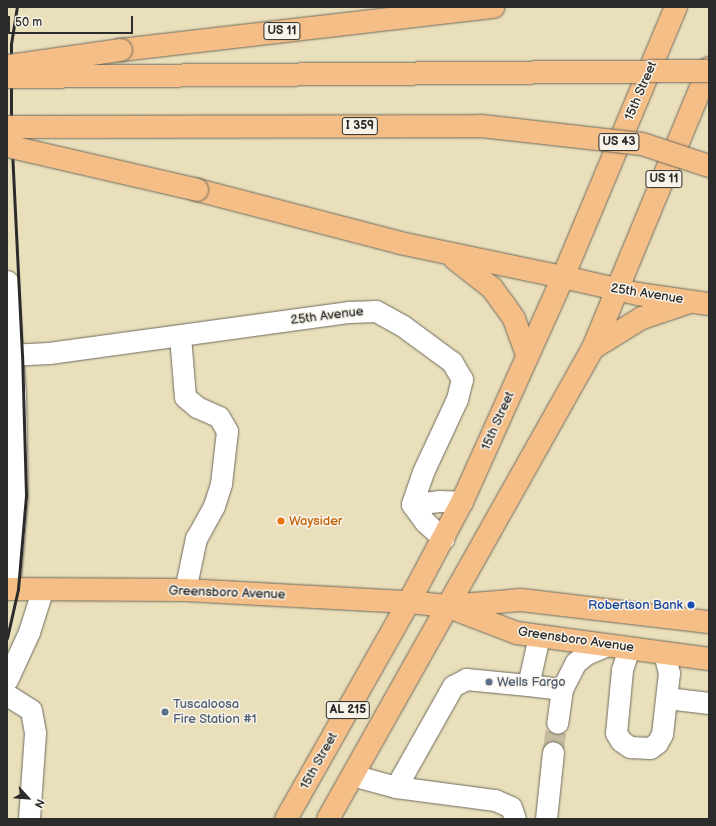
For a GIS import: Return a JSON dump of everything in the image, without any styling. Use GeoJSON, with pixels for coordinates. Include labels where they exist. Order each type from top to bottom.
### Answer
{"type":"FeatureCollection","features":[{"type":"Feature","properties":{"kind":"main road","name":"US 11"},"geometry":{"type":"LineString","coordinates":[[7,66],[442,12],[494,7]]}},
{"type":"Feature","properties":{"kind":"main road","name":"15th Street"},"geometry":{"type":"LineString","coordinates":[[286,819],[444,539],[462,502],[563,277],[676,7]]}},
{"type":"Feature","properties":{"kind":"main road","name":"US 11"},"geometry":{"type":"LineString","coordinates":[[618,290],[709,68]]}},
{"type":"Feature","properties":{"kind":"main road"},"geometry":{"type":"LineString","coordinates":[[7,77],[709,71]]}},
{"type":"Feature","properties":{"kind":"main road","name":"I 359"},"geometry":{"type":"LineString","coordinates":[[7,127],[481,126],[642,144],[709,166]]}},
{"type":"Feature","properties":{"kind":"main road","name":"25th Avenue"},"geometry":{"type":"LineString","coordinates":[[7,146],[197,190],[449,254],[563,277],[618,290],[700,302]]}},
{"type":"Feature","properties":{"kind":"main road"},"geometry":{"type":"LineString","coordinates":[[449,254],[492,288],[514,320],[527,355]]}},
{"type":"Feature","properties":{"kind":"main road"},"geometry":{"type":"LineString","coordinates":[[447,606],[593,348],[618,290]]}},
{"type":"Feature","properties":{"kind":"main road"},"geometry":{"type":"LineString","coordinates":[[593,348],[642,318],[700,302]]}},
{"type":"Feature","properties":{"kind":"main road","name":"Greensboro Avenue"},"geometry":{"type":"LineString","coordinates":[[8,589],[42,591],[185,590],[409,602],[447,606],[521,600],[709,622]]}},
{"type":"Feature","properties":{"kind":"main road","name":"Greensboro Avenue"},"geometry":{"type":"LineString","coordinates":[[447,606],[517,633],[709,659]]}},
{"type":"Feature","properties":{"kind":"main road","name":"AL 215"},"geometry":{"type":"LineString","coordinates":[[328,819],[447,606]]}},
{"type":"Feature","properties":{"kind":"street"},"geometry":{"type":"LineString","coordinates":[[7,281],[17,495],[8,589]]}},
{"type":"Feature","properties":{"kind":"street","name":"25th Avenue"},"geometry":{"type":"LineString","coordinates":[[10,355],[49,353],[349,312],[376,311],[403,326],[452,362],[462,379],[457,399],[423,472],[412,504]]}},
{"type":"Feature","properties":{"kind":"street"},"geometry":{"type":"LineString","coordinates":[[180,336],[185,397],[197,407],[219,417],[227,431],[221,484],[214,506],[196,538],[185,590]]}},
{"type":"Feature","properties":{"kind":"street"},"geometry":{"type":"LineString","coordinates":[[444,539],[425,522],[412,504],[439,501],[462,502]]}},
{"type":"Feature","properties":{"kind":"street"},"geometry":{"type":"LineString","coordinates":[[7,680],[29,632],[42,591]]}},
{"type":"Feature","properties":{"kind":"street"},"geometry":{"type":"LineString","coordinates":[[528,685],[539,636]]}},
{"type":"Feature","properties":{"kind":"street"},"geometry":{"type":"LineString","coordinates":[[557,723],[562,690],[575,663],[586,654],[607,645]]}},
{"type":"Feature","properties":{"kind":"street"},"geometry":{"type":"LineString","coordinates":[[629,648],[622,670],[616,733],[621,741],[630,747],[650,748],[658,743],[662,734],[669,673],[664,653]]}},
{"type":"Feature","properties":{"kind":"street"},"geometry":{"type":"LineString","coordinates":[[396,787],[453,686],[466,679],[562,690]]}},
{"type":"Feature","properties":{"kind":"street"},"geometry":{"type":"LineString","coordinates":[[7,695],[30,710],[35,733],[29,819]]}},
{"type":"Feature","properties":{"kind":"street"},"geometry":{"type":"LineString","coordinates":[[667,698],[709,703]]}},
{"type":"Feature","properties":{"kind":"street"},"geometry":{"type":"LineString","coordinates":[[546,819],[553,752]]}},
{"type":"Feature","properties":{"kind":"street"},"geometry":{"type":"LineString","coordinates":[[352,775],[396,787],[495,800],[511,807],[515,819]]}},
{"type":"Feature","properties":{"kind":"tunnel"},"geometry":{"type":"LineString","coordinates":[[553,752],[557,723]]}},
{"type":"Feature","properties":{"kind":"railway"},"geometry":{"type":"LineString","coordinates":[[7,638],[18,589],[26,495],[22,355],[11,134],[11,44],[17,7]]}},
{"type":"Feature","properties":{"kind":"place","name":"Waysider"},"geometry":{"type":"Point","coordinates":[281,521]}},
{"type":"Feature","properties":{"kind":"place","name":"Robertson Bank"},"geometry":{"type":"Point","coordinates":[691,605]}},
{"type":"Feature","properties":{"kind":"place","name":"Wells Fargo"},"geometry":{"type":"Point","coordinates":[489,682]}},
{"type":"Feature","properties":{"kind":"place","name":"Tuscaloosa Fire Station #1"},"geometry":{"type":"Point","coordinates":[165,712]}}]}
